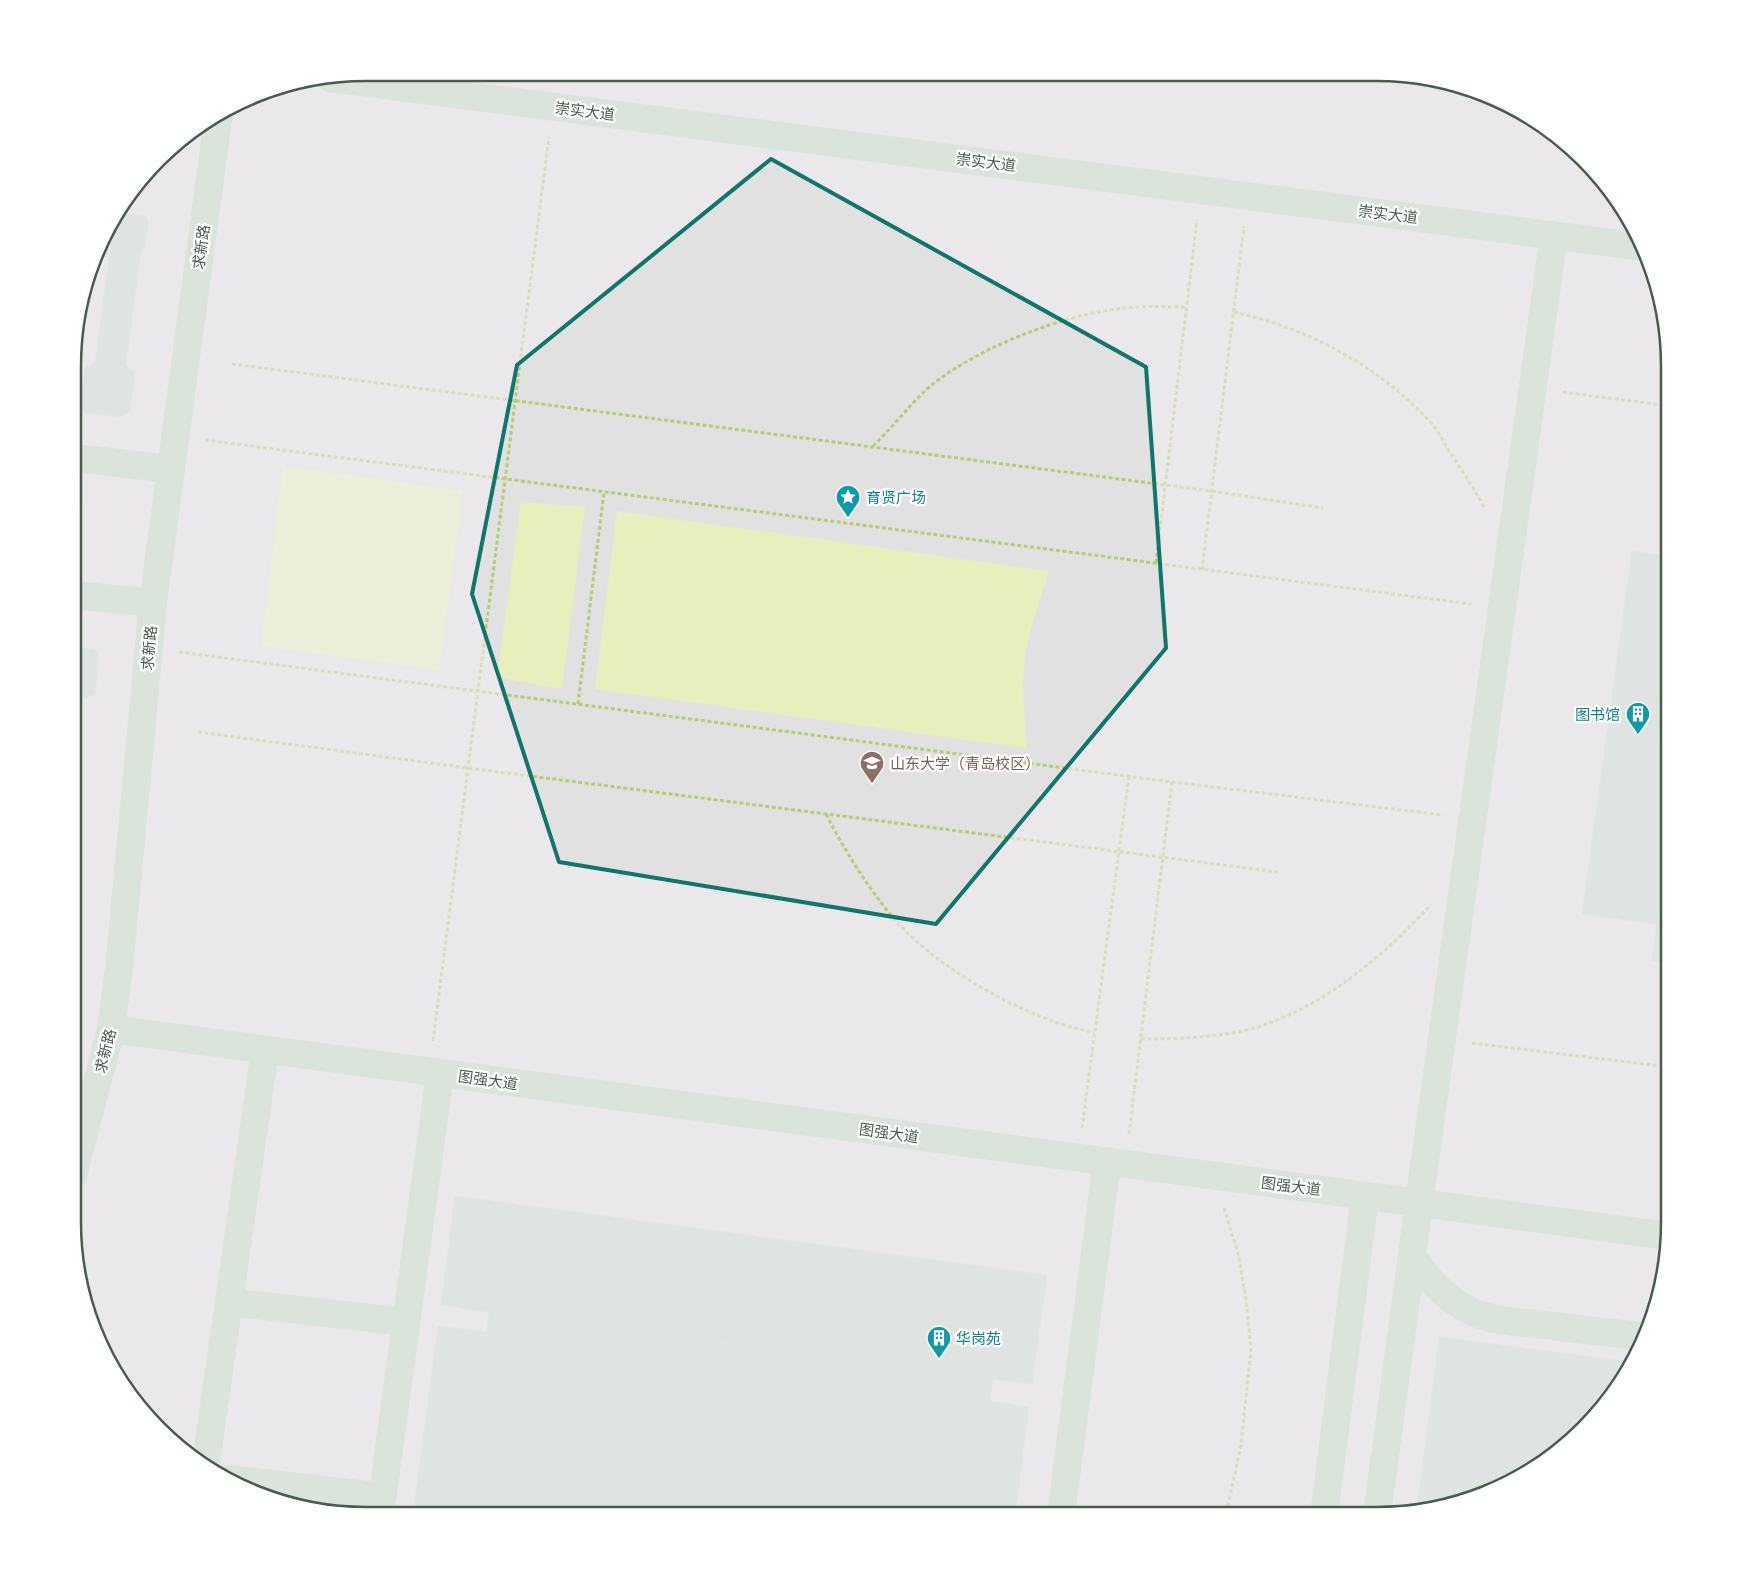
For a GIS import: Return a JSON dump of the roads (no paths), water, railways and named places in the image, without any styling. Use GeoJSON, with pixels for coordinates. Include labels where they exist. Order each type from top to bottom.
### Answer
{"type":"FeatureCollection","features":[{"type":"Feature","properties":{"kind":"lane","name":"崇实大道"},"geometry":{"type":"LineString","coordinates":[[357,82],[1634,246]]}},
{"type":"Feature","properties":{"kind":"lane","name":"求新路"},"geometry":{"type":"LineString","coordinates":[[81,1144],[111,1029],[119,969],[153,603],[217,123]]}},
{"type":"Feature","properties":{"kind":"lane"},"geometry":{"type":"LineString","coordinates":[[1378,1507],[1554,235]]}},
{"type":"Feature","properties":{"kind":"lane"},"geometry":{"type":"LineString","coordinates":[[81,459],[170,469]]}},
{"type":"Feature","properties":{"kind":"lane"},"geometry":{"type":"LineString","coordinates":[[81,596],[153,603]]}},
{"type":"Feature","properties":{"kind":"lane","name":"图强大道"},"geometry":{"type":"LineString","coordinates":[[111,1029],[1660,1235]]}},
{"type":"Feature","properties":{"kind":"lane"},"geometry":{"type":"LineString","coordinates":[[207,1458],[265,1050]]}},
{"type":"Feature","properties":{"kind":"lane"},"geometry":{"type":"LineString","coordinates":[[253,1483],[382,1506],[435,1073]]}},
{"type":"Feature","properties":{"kind":"lane"},"geometry":{"type":"LineString","coordinates":[[1062,1507],[1116,1163]]}},
{"type":"Feature","properties":{"kind":"lane"},"geometry":{"type":"LineString","coordinates":[[1325,1507],[1365,1196]]}},
{"type":"Feature","properties":{"kind":"lane"},"geometry":{"type":"LineString","coordinates":[[1412,1255],[1424,1274],[1446,1296],[1459,1304],[1494,1319],[1637,1336]]}},
{"type":"Feature","properties":{"kind":"lane"},"geometry":{"type":"LineString","coordinates":[[229,1302],[406,1322]]}},
{"type":"Feature","properties":{"kind":"place","name":"育贤广场"},"geometry":{"type":"Point","coordinates":[848,518]}},
{"type":"Feature","properties":{"kind":"place","name":"图书馆"},"geometry":{"type":"Point","coordinates":[1638,735]}},
{"type":"Feature","properties":{"kind":"place","name":"山东大学（青岛校区）"},"geometry":{"type":"Point","coordinates":[872,784]}},
{"type":"Feature","properties":{"kind":"place","name":"华岗苑"},"geometry":{"type":"Point","coordinates":[939,1359]}}]}
